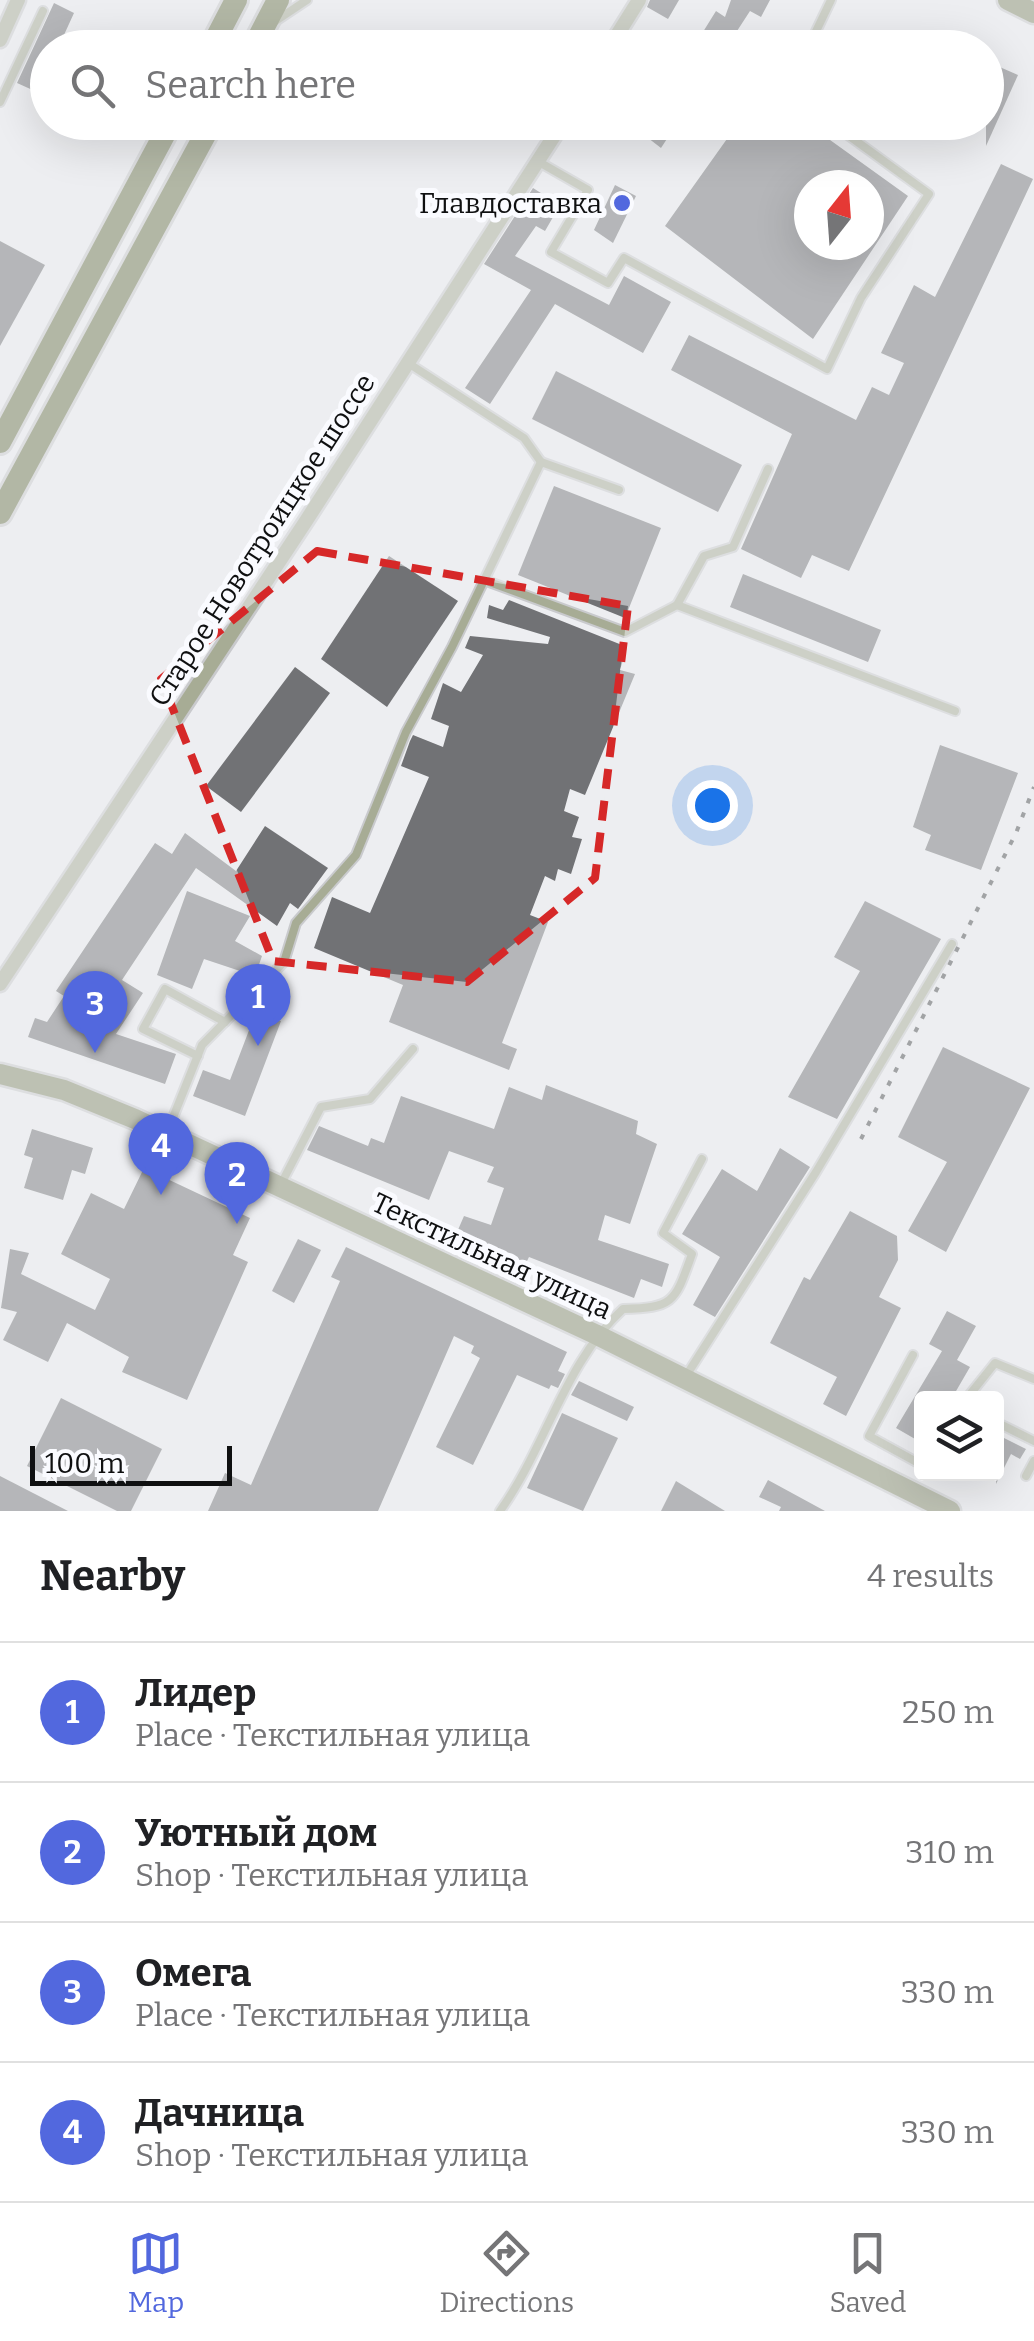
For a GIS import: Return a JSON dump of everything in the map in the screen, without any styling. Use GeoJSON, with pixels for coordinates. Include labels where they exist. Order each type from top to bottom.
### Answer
{"type":"FeatureCollection","features":[{"type":"Feature","properties":{"kind":"main road"},"geometry":{"type":"LineString","coordinates":[[220,30],[236,0]]}},
{"type":"Feature","properties":{"kind":"main road"},"geometry":{"type":"LineString","coordinates":[[261,30],[278,0]]}},
{"type":"Feature","properties":{"kind":"main road"},"geometry":{"type":"LineString","coordinates":[[1008,0],[1034,13]]}},
{"type":"Feature","properties":{"kind":"main road"},"geometry":{"type":"LineString","coordinates":[[0,442],[161,140]]}},
{"type":"Feature","properties":{"kind":"main road"},"geometry":{"type":"LineString","coordinates":[[0,513],[202,140]]}},
{"type":"Feature","properties":{"kind":"main road","name":"Текстильная улица"},"geometry":{"type":"LineString","coordinates":[[0,1074],[64,1090],[280,1186],[595,1334],[914,1499],[950,1511]]}},
{"type":"Feature","properties":{"kind":"street"},"geometry":{"type":"LineString","coordinates":[[0,40],[18,0]]}},
{"type":"Feature","properties":{"kind":"street"},"geometry":{"type":"LineString","coordinates":[[621,30],[639,0]]}},
{"type":"Feature","properties":{"kind":"street","name":"Старое Новотроицкое шоссе"},"geometry":{"type":"LineString","coordinates":[[0,984],[551,140]]}},
{"type":"Feature","properties":{"kind":"lane"},"geometry":{"type":"LineString","coordinates":[[268,30],[307,0]]}},
{"type":"Feature","properties":{"kind":"lane"},"geometry":{"type":"LineString","coordinates":[[817,30],[831,0]]}},
{"type":"Feature","properties":{"kind":"lane"},"geometry":{"type":"LineString","coordinates":[[33,30],[43,11]]}},
{"type":"Feature","properties":{"kind":"lane"},"geometry":{"type":"LineString","coordinates":[[0,102],[30,36]]}},
{"type":"Feature","properties":{"kind":"lane"},"geometry":{"type":"LineString","coordinates":[[538,161],[588,190],[550,252],[608,283],[624,258],[827,369],[861,298],[929,194],[855,140]]}},
{"type":"Feature","properties":{"kind":"lane"},"geometry":{"type":"LineString","coordinates":[[408,363],[524,438],[541,462],[619,490]]}},
{"type":"Feature","properties":{"kind":"lane"},"geometry":{"type":"LineString","coordinates":[[166,1134],[198,1056],[225,1022],[284,962],[296,923],[356,855],[406,732],[541,462]]}},
{"type":"Feature","properties":{"kind":"lane"},"geometry":{"type":"LineString","coordinates":[[484,580],[625,632],[676,605],[704,556],[733,548],[768,469]]}},
{"type":"Feature","properties":{"kind":"lane"},"geometry":{"type":"LineString","coordinates":[[676,605],[955,711]]}},
{"type":"Feature","properties":{"kind":"lane"},"geometry":{"type":"LineString","coordinates":[[684,1380],[816,1172],[952,944]]}},
{"type":"Feature","properties":{"kind":"lane"},"geometry":{"type":"LineString","coordinates":[[198,1056],[143,1029],[165,989],[225,1022]]}},
{"type":"Feature","properties":{"kind":"lane"},"geometry":{"type":"LineString","coordinates":[[280,1186],[321,1106],[370,1099],[413,1048]]}},
{"type":"Feature","properties":{"kind":"lane"},"geometry":{"type":"LineString","coordinates":[[500,1511],[522,1480],[595,1334],[623,1309],[660,1308],[676,1297],[692,1254],[663,1233],[702,1159]]}},
{"type":"Feature","properties":{"kind":"lane"},"geometry":{"type":"LineString","coordinates":[[913,1355],[869,1436],[914,1461]]}},
{"type":"Feature","properties":{"kind":"lane"},"geometry":{"type":"LineString","coordinates":[[972,1391],[995,1362],[1034,1379]]}},
{"type":"Feature","properties":{"kind":"lane"},"geometry":{"type":"LineString","coordinates":[[1004,1426],[1034,1441]]}},
{"type":"Feature","properties":{"kind":"lane"},"geometry":{"type":"LineString","coordinates":[[1026,1476],[1034,1461]]}},
{"type":"Feature","properties":{"kind":"highlighted area"},"geometry":{"type":"Polygon","coordinates":[[[317,551],[628,606],[595,878],[467,982],[273,961],[161,679],[317,551]]]}},
{"type":"Feature","properties":{"kind":"building"},"geometry":{"type":"Polygon","coordinates":[[[650,0],[679,0],[668,19],[647,7],[650,0]]]}},
{"type":"Feature","properties":{"kind":"building"},"geometry":{"type":"Polygon","coordinates":[[[731,0],[770,0],[761,17],[750,11],[738,30],[704,30],[716,11],[725,17],[731,0]]]}},
{"type":"Feature","properties":{"kind":"building"},"geometry":{"type":"Polygon","coordinates":[[[54,3],[74,13],[66,30],[42,30],[54,3]]]}},
{"type":"Feature","properties":{"kind":"building"},"geometry":{"type":"Polygon","coordinates":[[[30,55],[30,89],[17,83],[30,55]]]}},
{"type":"Feature","properties":{"kind":"building"},"geometry":{"type":"Polygon","coordinates":[[[1004,69],[1018,75],[1004,106],[1004,69]]]}},
{"type":"Feature","properties":{"kind":"building"},"geometry":{"type":"Polygon","coordinates":[[[726,140],[830,140],[872,170],[794,170],[794,260],[865,260],[813,339],[665,226],[726,140]]]}},
{"type":"Feature","properties":{"kind":"building"},"geometry":{"type":"Polygon","coordinates":[[[1001,164],[1033,179],[849,571],[812,555],[801,578],[741,549],[792,434],[671,370],[689,335],[856,420],[872,387],[889,395],[904,363],[881,353],[914,285],[935,297],[1001,164]]]}},
{"type":"Feature","properties":{"kind":"building"},"geometry":{"type":"Polygon","coordinates":[[[884,179],[908,196],[884,232],[884,179]]]}},
{"type":"Feature","properties":{"kind":"building"},"geometry":{"type":"Polygon","coordinates":[[[615,185],[636,196],[613,243],[594,230],[615,185]]]}},
{"type":"Feature","properties":{"kind":"building"},"geometry":{"type":"Polygon","coordinates":[[[533,188],[560,205],[545,231],[536,226],[515,256],[609,305],[624,276],[671,302],[643,353],[555,304],[490,404],[465,388],[531,290],[484,264],[533,188]]]}},
{"type":"Feature","properties":{"kind":"building"},"geometry":{"type":"Polygon","coordinates":[[[0,241],[45,265],[0,346],[0,241]]]}},
{"type":"Feature","properties":{"kind":"building"},"geometry":{"type":"Polygon","coordinates":[[[556,371],[742,465],[718,512],[532,419],[556,371]]]}},
{"type":"Feature","properties":{"kind":"building"},"geometry":{"type":"Polygon","coordinates":[[[554,486],[661,528],[625,618],[518,575],[554,486]]]}},
{"type":"Feature","properties":{"kind":"building"},"geometry":{"type":"Polygon","coordinates":[[[389,556],[458,601],[387,707],[321,659],[389,556]]]}},
{"type":"Feature","properties":{"kind":"building"},"geometry":{"type":"Polygon","coordinates":[[[743,574],[881,630],[868,662],[730,607],[743,574]]]}},
{"type":"Feature","properties":{"kind":"building"},"geometry":{"type":"Polygon","coordinates":[[[509,600],[627,647],[620,670],[635,674],[585,795],[570,789],[564,811],[579,817],[572,837],[582,839],[571,874],[558,869],[555,881],[545,876],[530,915],[548,922],[502,1043],[517,1049],[509,1070],[389,1022],[403,985],[314,948],[332,897],[370,913],[429,777],[401,766],[410,741],[413,735],[443,747],[449,726],[431,719],[443,683],[461,692],[483,655],[465,648],[470,636],[548,644],[550,637],[487,618],[489,605],[503,610],[509,600]]]}},
{"type":"Feature","properties":{"kind":"building"},"geometry":{"type":"Polygon","coordinates":[[[295,667],[330,693],[241,812],[206,786],[295,667]]]}},
{"type":"Feature","properties":{"kind":"building"},"geometry":{"type":"Polygon","coordinates":[[[940,745],[1018,773],[981,870],[925,850],[931,835],[913,827],[940,745]]]}},
{"type":"Feature","properties":{"kind":"building"},"geometry":{"type":"Polygon","coordinates":[[[265,826],[328,868],[298,909],[290,903],[277,926],[196,868],[122,980],[143,993],[116,1034],[176,1054],[165,1084],[28,1037],[35,1018],[47,1022],[64,996],[56,991],[155,843],[172,854],[185,833],[236,871],[265,826]]]}},
{"type":"Feature","properties":{"kind":"building"},"geometry":{"type":"Polygon","coordinates":[[[187,891],[250,916],[235,941],[262,956],[255,976],[204,959],[192,989],[157,975],[187,891]]]}},
{"type":"Feature","properties":{"kind":"building"},"geometry":{"type":"Polygon","coordinates":[[[865,901],[941,939],[837,1119],[788,1097],[860,971],[834,957],[865,901]]]}},
{"type":"Feature","properties":{"kind":"building"},"geometry":{"type":"Polygon","coordinates":[[[256,1012],[281,1021],[245,1116],[193,1096],[203,1070],[230,1080],[256,1012]]]}},
{"type":"Feature","properties":{"kind":"building"},"geometry":{"type":"Polygon","coordinates":[[[943,1047],[1030,1088],[946,1252],[908,1231],[947,1162],[898,1137],[943,1047]]]}},
{"type":"Feature","properties":{"kind":"building"},"geometry":{"type":"Polygon","coordinates":[[[546,1085],[638,1121],[636,1134],[657,1144],[630,1224],[605,1215],[598,1240],[669,1264],[662,1287],[641,1279],[634,1298],[529,1257],[522,1271],[454,1239],[464,1216],[491,1225],[504,1188],[487,1182],[494,1167],[449,1151],[429,1200],[307,1150],[319,1126],[368,1146],[371,1138],[384,1143],[401,1096],[494,1129],[509,1087],[542,1100],[546,1085]]]}},
{"type":"Feature","properties":{"kind":"building"},"geometry":{"type":"Polygon","coordinates":[[[32,1129],[93,1148],[85,1174],[72,1170],[63,1200],[24,1188],[33,1158],[24,1155],[32,1129]]]}},
{"type":"Feature","properties":{"kind":"building"},"geometry":{"type":"Polygon","coordinates":[[[780,1148],[810,1167],[715,1317],[693,1305],[720,1257],[682,1234],[722,1169],[757,1191],[780,1148]]]}},
{"type":"Feature","properties":{"kind":"building"},"geometry":{"type":"Polygon","coordinates":[[[144,1168],[250,1218],[233,1255],[248,1262],[187,1400],[122,1372],[129,1357],[67,1323],[48,1362],[3,1340],[17,1312],[1,1308],[10,1249],[29,1253],[21,1274],[95,1310],[110,1279],[61,1254],[91,1193],[124,1209],[144,1168]]]}},
{"type":"Feature","properties":{"kind":"building"},"geometry":{"type":"Polygon","coordinates":[[[850,1211],[897,1236],[898,1260],[879,1297],[901,1308],[846,1416],[823,1404],[837,1377],[770,1343],[804,1277],[810,1280],[850,1211]]]}},
{"type":"Feature","properties":{"kind":"building"},"geometry":{"type":"Polygon","coordinates":[[[298,1239],[321,1250],[294,1303],[272,1291],[298,1239]]]}},
{"type":"Feature","properties":{"kind":"building"},"geometry":{"type":"Polygon","coordinates":[[[346,1247],[567,1352],[558,1371],[565,1374],[558,1388],[551,1385],[549,1389],[517,1375],[473,1465],[436,1447],[480,1358],[471,1353],[474,1346],[454,1336],[378,1511],[208,1511],[225,1473],[251,1485],[340,1281],[331,1277],[346,1247]]]}},
{"type":"Feature","properties":{"kind":"building"},"geometry":{"type":"Polygon","coordinates":[[[947,1311],[976,1326],[957,1360],[970,1367],[956,1391],[918,1391],[942,1351],[929,1344],[947,1311]]]}},
{"type":"Feature","properties":{"kind":"building"},"geometry":{"type":"Polygon","coordinates":[[[579,1381],[634,1407],[627,1421],[571,1395],[579,1381]]]}},
{"type":"Feature","properties":{"kind":"building"},"geometry":{"type":"Polygon","coordinates":[[[61,1398],[162,1449],[131,1511],[117,1511],[27,1466],[61,1398]]]}},
{"type":"Feature","properties":{"kind":"building"},"geometry":{"type":"Polygon","coordinates":[[[914,1398],[914,1438],[896,1428],[914,1398]]]}},
{"type":"Feature","properties":{"kind":"building"},"geometry":{"type":"Polygon","coordinates":[[[562,1413],[618,1438],[583,1511],[527,1488],[562,1413]]]}},
{"type":"Feature","properties":{"kind":"building"},"geometry":{"type":"Polygon","coordinates":[[[1004,1438],[1026,1449],[1020,1459],[1011,1454],[1004,1468],[1004,1438]]]}},
{"type":"Feature","properties":{"kind":"building"},"geometry":{"type":"Polygon","coordinates":[[[0,1476],[68,1511],[0,1511],[0,1476]]]}},
{"type":"Feature","properties":{"kind":"building"},"geometry":{"type":"Polygon","coordinates":[[[768,1480],[825,1511],[779,1511],[781,1507],[759,1497],[768,1480]]]}},
{"type":"Feature","properties":{"kind":"building"},"geometry":{"type":"Polygon","coordinates":[[[676,1481],[725,1511],[661,1511],[676,1481]]]}},
{"type":"Feature","properties":{"kind":"railway"},"geometry":{"type":"LineString","coordinates":[[861,1139],[1016,833],[1034,787]]}},
{"type":"Feature","properties":{"kind":"place","name":"Главдоставка"},"geometry":{"type":"Point","coordinates":[622,203]}},
{"type":"Feature","properties":{"kind":"place","name":"Лидер"},"geometry":{"type":"Point","coordinates":[258,1046]}},
{"type":"Feature","properties":{"kind":"place","name":"Омега"},"geometry":{"type":"Point","coordinates":[95,1053]}},
{"type":"Feature","properties":{"kind":"place","name":"Дачница"},"geometry":{"type":"Point","coordinates":[161,1195]}},
{"type":"Feature","properties":{"kind":"place","name":"Уютный дом"},"geometry":{"type":"Point","coordinates":[237,1224]}}]}
